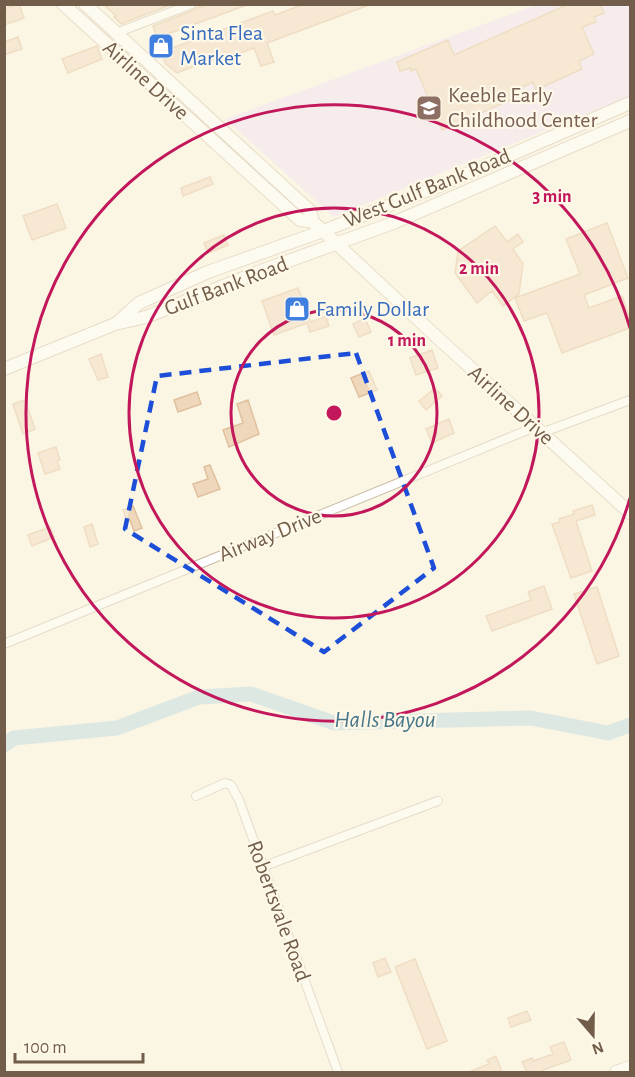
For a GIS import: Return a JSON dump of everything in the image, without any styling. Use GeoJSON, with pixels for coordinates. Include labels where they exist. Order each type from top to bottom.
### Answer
{"type":"FeatureCollection","features":[{"type":"Feature","properties":{"kind":"main road","name":"Airline Drive"},"geometry":{"type":"LineString","coordinates":[[63,4],[300,220],[313,222]]}},
{"type":"Feature","properties":{"kind":"main road","name":"Airline Drive"},"geometry":{"type":"LineString","coordinates":[[84,4],[310,211],[313,222],[336,244],[630,513]]}},
{"type":"Feature","properties":{"kind":"main road","name":"West Gulf Bank Road"},"geometry":{"type":"LineString","coordinates":[[323,231],[439,186],[630,103]]}},
{"type":"Feature","properties":{"kind":"main road","name":"West Gulf Bank Road"},"geometry":{"type":"LineString","coordinates":[[336,244],[414,215],[630,121]]}},
{"type":"Feature","properties":{"kind":"main road","name":"Gulf Bank Road"},"geometry":{"type":"LineString","coordinates":[[115,324],[140,303],[208,272],[323,231]]}},
{"type":"Feature","properties":{"kind":"main road","name":"Gulf Bank Road"},"geometry":{"type":"LineString","coordinates":[[4,369],[115,324],[146,317],[249,275],[336,244]]}},
{"type":"Feature","properties":{"kind":"main road"},"geometry":{"type":"LineString","coordinates":[[616,1072],[630,1067]]}},
{"type":"Feature","properties":{"kind":"street"},"geometry":{"type":"LineString","coordinates":[[116,33],[192,4]]}},
{"type":"Feature","properties":{"kind":"street","name":"Airway Drive"},"geometry":{"type":"LineString","coordinates":[[4,644],[538,430],[630,400]]}},
{"type":"Feature","properties":{"kind":"street","name":"Robertsvale Road"},"geometry":{"type":"LineString","coordinates":[[196,796],[225,783],[231,785],[242,808],[338,1072]]}},
{"type":"Feature","properties":{"kind":"street"},"geometry":{"type":"LineString","coordinates":[[262,867],[438,801]]}},
{"type":"Feature","properties":{"kind":"highlighted area"},"geometry":{"type":"Polygon","coordinates":[[[356,353],[434,568],[324,652],[125,529],[157,376],[356,353]]]}},
{"type":"Feature","properties":{"kind":"shaded area","name":"Keeble Early Childhood Center"},"geometry":{"type":"Polygon","coordinates":[[[536,5],[630,5],[630,96],[334,217],[225,119],[536,5]]]}},
{"type":"Feature","properties":{"kind":"building"},"geometry":{"type":"Polygon","coordinates":[[[19,4],[24,18],[4,25],[4,9],[19,4]]]}},
{"type":"Feature","properties":{"kind":"building"},"geometry":{"type":"Polygon","coordinates":[[[103,4],[173,4],[121,24],[103,4]]]}},
{"type":"Feature","properties":{"kind":"building"},"geometry":{"type":"Polygon","coordinates":[[[198,4],[200,8],[208,4],[247,5],[157,38],[153,26],[194,10],[198,4]]]}},
{"type":"Feature","properties":{"kind":"building"},"geometry":{"type":"Polygon","coordinates":[[[304,4],[369,5],[267,43],[274,62],[261,66],[254,48],[217,62],[214,59],[177,73],[165,63],[162,53],[164,51],[273,11],[275,15],[304,4]]]}},
{"type":"Feature","properties":{"kind":"building"},"geometry":{"type":"Polygon","coordinates":[[[569,4],[600,4],[604,13],[594,17],[596,22],[582,27],[594,54],[579,61],[582,69],[536,90],[533,82],[514,91],[517,97],[442,130],[416,69],[400,71],[397,62],[448,40],[454,55],[569,4]]]}},
{"type":"Feature","properties":{"kind":"building"},"geometry":{"type":"Polygon","coordinates":[[[18,37],[22,49],[4,55],[4,42],[18,37]]]}},
{"type":"Feature","properties":{"kind":"building"},"geometry":{"type":"Polygon","coordinates":[[[97,46],[102,59],[68,73],[62,59],[97,46]]]}},
{"type":"Feature","properties":{"kind":"building"},"geometry":{"type":"Polygon","coordinates":[[[210,177],[213,184],[183,196],[181,188],[210,177]]]}},
{"type":"Feature","properties":{"kind":"building"},"geometry":{"type":"Polygon","coordinates":[[[57,204],[66,228],[32,240],[23,216],[57,204]]]}},
{"type":"Feature","properties":{"kind":"building"},"geometry":{"type":"Polygon","coordinates":[[[607,223],[628,278],[584,295],[589,308],[622,296],[630,319],[630,328],[562,353],[547,313],[524,321],[515,298],[580,274],[566,239],[607,223]]]}},
{"type":"Feature","properties":{"kind":"building"},"geometry":{"type":"Polygon","coordinates":[[[495,226],[507,242],[518,234],[523,242],[513,249],[523,264],[519,294],[503,306],[492,291],[477,303],[455,273],[458,251],[495,226]]]}},
{"type":"Feature","properties":{"kind":"building"},"geometry":{"type":"Polygon","coordinates":[[[224,235],[228,245],[208,253],[204,243],[224,235]]]}},
{"type":"Feature","properties":{"kind":"building"},"geometry":{"type":"Polygon","coordinates":[[[298,288],[311,322],[326,316],[329,326],[310,332],[307,323],[274,335],[262,301],[298,288]]]}},
{"type":"Feature","properties":{"kind":"building"},"geometry":{"type":"Polygon","coordinates":[[[365,318],[371,332],[359,337],[353,324],[365,318]]]}},
{"type":"Feature","properties":{"kind":"building"},"geometry":{"type":"Polygon","coordinates":[[[432,350],[438,368],[416,375],[410,358],[432,350]]]}},
{"type":"Feature","properties":{"kind":"building"},"geometry":{"type":"Polygon","coordinates":[[[101,354],[108,377],[98,380],[89,359],[101,354]]]}},
{"type":"Feature","properties":{"kind":"building"},"geometry":{"type":"Polygon","coordinates":[[[369,371],[377,390],[359,397],[351,378],[369,371]]]}},
{"type":"Feature","properties":{"kind":"building"},"geometry":{"type":"Polygon","coordinates":[[[435,388],[442,396],[426,410],[419,401],[435,388]]]}},
{"type":"Feature","properties":{"kind":"building"},"geometry":{"type":"Polygon","coordinates":[[[197,392],[201,404],[178,412],[174,400],[197,392]]]}},
{"type":"Feature","properties":{"kind":"building"},"geometry":{"type":"Polygon","coordinates":[[[25,400],[35,429],[23,434],[13,404],[25,400]]]}},
{"type":"Feature","properties":{"kind":"building"},"geometry":{"type":"Polygon","coordinates":[[[248,400],[259,434],[229,447],[223,430],[243,423],[237,404],[248,400]]]}},
{"type":"Feature","properties":{"kind":"building"},"geometry":{"type":"Polygon","coordinates":[[[449,419],[454,433],[432,443],[426,429],[449,419]]]}},
{"type":"Feature","properties":{"kind":"building"},"geometry":{"type":"Polygon","coordinates":[[[56,447],[60,469],[45,474],[38,453],[56,447]]]}},
{"type":"Feature","properties":{"kind":"building"},"geometry":{"type":"Polygon","coordinates":[[[210,465],[220,489],[198,497],[193,484],[208,479],[204,467],[210,465]]]}},
{"type":"Feature","properties":{"kind":"building"},"geometry":{"type":"Polygon","coordinates":[[[592,505],[595,515],[576,521],[592,571],[571,578],[552,524],[574,514],[573,511],[592,505]]]}},
{"type":"Feature","properties":{"kind":"building"},"geometry":{"type":"Polygon","coordinates":[[[133,506],[142,528],[134,531],[123,510],[133,506]]]}},
{"type":"Feature","properties":{"kind":"building"},"geometry":{"type":"Polygon","coordinates":[[[92,524],[98,544],[90,547],[84,527],[92,524]]]}},
{"type":"Feature","properties":{"kind":"building"},"geometry":{"type":"Polygon","coordinates":[[[50,527],[54,537],[32,546],[28,535],[50,527]]]}},
{"type":"Feature","properties":{"kind":"building"},"geometry":{"type":"Polygon","coordinates":[[[544,586],[552,609],[492,631],[486,616],[531,600],[528,592],[544,586]]]}},
{"type":"Feature","properties":{"kind":"building"},"geometry":{"type":"Polygon","coordinates":[[[597,587],[619,656],[597,664],[574,594],[597,587]]]}},
{"type":"Feature","properties":{"kind":"building"},"geometry":{"type":"Polygon","coordinates":[[[385,958],[391,972],[378,977],[373,963],[385,958]]]}},
{"type":"Feature","properties":{"kind":"building"},"geometry":{"type":"Polygon","coordinates":[[[415,959],[447,1041],[427,1049],[395,967],[415,959]]]}},
{"type":"Feature","properties":{"kind":"building"},"geometry":{"type":"Polygon","coordinates":[[[527,1011],[531,1020],[511,1027],[508,1018],[527,1011]]]}},
{"type":"Feature","properties":{"kind":"building"},"geometry":{"type":"Polygon","coordinates":[[[564,1042],[571,1060],[543,1070],[544,1072],[527,1072],[522,1062],[553,1054],[550,1047],[564,1042]]]}},
{"type":"Feature","properties":{"kind":"building"},"geometry":{"type":"Polygon","coordinates":[[[496,1056],[502,1072],[469,1072],[489,1064],[487,1060],[496,1056]]]}},
{"type":"Feature","properties":{"kind":"waterway","name":"Halls Bayou"},"geometry":{"type":"LineString","coordinates":[[4,745],[14,738],[117,728],[199,697],[251,694],[334,723],[531,718],[608,733],[630,725]]}},
{"type":"Feature","properties":{"kind":"place","name":"Sinta Flea Market"},"geometry":{"type":"Point","coordinates":[161,46]}},
{"type":"Feature","properties":{"kind":"place","name":"Keeble Early Childhood Center"},"geometry":{"type":"Point","coordinates":[429,108]}},
{"type":"Feature","properties":{"kind":"place","name":"Family Dollar"},"geometry":{"type":"Point","coordinates":[297,309]}}]}
